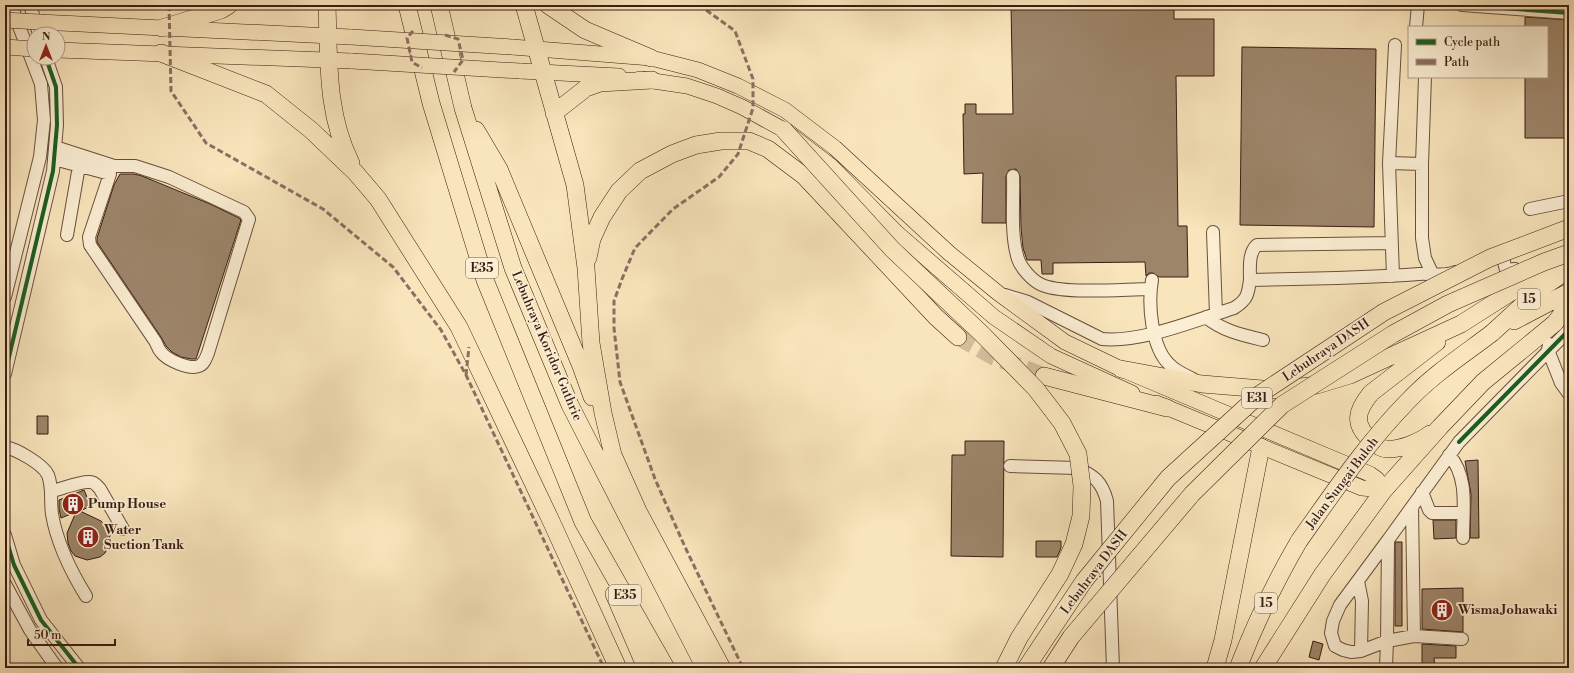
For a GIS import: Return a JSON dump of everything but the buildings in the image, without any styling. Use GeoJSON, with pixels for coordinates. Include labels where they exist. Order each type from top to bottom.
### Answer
{"type":"FeatureCollection","features":[{"type":"Feature","properties":{"kind":"highway"},"geometry":{"type":"LineString","coordinates":[[162,28],[221,10],[230,5]]}},
{"type":"Feature","properties":{"kind":"highway"},"geometry":{"type":"LineString","coordinates":[[326,5],[330,88],[335,121],[342,146],[355,172]]}},
{"type":"Feature","properties":{"kind":"highway","name":"E35"},"geometry":{"type":"LineString","coordinates":[[406,5],[430,103],[485,280],[583,522],[666,668]]}},
{"type":"Feature","properties":{"kind":"highway","name":"Lebuhraya Koridor Guthrie"},"geometry":{"type":"LineString","coordinates":[[438,5],[463,108],[513,268],[570,405],[705,668]]}},
{"type":"Feature","properties":{"kind":"highway"},"geometry":{"type":"LineString","coordinates":[[524,5],[575,185],[586,268],[591,343],[603,413],[613,455]]}},
{"type":"Feature","properties":{"kind":"highway"},"geometry":{"type":"LineString","coordinates":[[548,5],[586,30],[650,58]]}},
{"type":"Feature","properties":{"kind":"highway"},"geometry":{"type":"LineString","coordinates":[[161,53],[266,94],[311,130],[355,172],[378,199],[459,327],[552,523],[618,668]]}},
{"type":"Feature","properties":{"kind":"highway"},"geometry":{"type":"LineString","coordinates":[[554,113],[586,88],[600,83],[652,80]]}},
{"type":"Feature","properties":{"kind":"highway"},"geometry":{"type":"LineString","coordinates":[[463,108],[500,169],[581,366],[613,455],[638,512],[722,668]]}},
{"type":"Feature","properties":{"kind":"highway"},"geometry":{"type":"LineString","coordinates":[[784,130],[892,249],[981,333],[1036,389],[1062,423],[1078,454],[1082,486],[1081,516],[1074,544],[1060,574],[1019,638],[1004,668]]}},
{"type":"Feature","properties":{"kind":"highway"},"geometry":{"type":"LineString","coordinates":[[586,268],[592,239],[602,217],[619,191],[640,171],[672,154],[696,145],[721,141],[749,141],[768,149],[804,176],[936,317],[958,337]]}},
{"type":"Feature","properties":{"kind":"highway","name":"Lebuhraya DASH"},"geometry":{"type":"LineString","coordinates":[[1026,668],[1084,581],[1168,478],[1260,394],[1384,312],[1490,258],[1569,228]]}},
{"type":"Feature","properties":{"kind":"highway","name":"Lebuhraya DASH"},"geometry":{"type":"LineString","coordinates":[[1051,668],[1071,637],[1192,494],[1282,405],[1393,334],[1448,304],[1544,262],[1569,253]]}},
{"type":"Feature","properties":{"kind":"highway"},"geometry":{"type":"LineString","coordinates":[[1440,427],[1424,439],[1406,445],[1386,449],[1377,445],[1362,433],[1358,416],[1363,404],[1371,393],[1461,324],[1530,280],[1550,271],[1569,269]]}},
{"type":"Feature","properties":{"kind":"highway","name":"Jalan Sungai Buloh"},"geometry":{"type":"LineString","coordinates":[[1238,668],[1276,581],[1299,541],[1344,477],[1381,431],[1407,401],[1435,376],[1492,333],[1539,290],[1569,269]]}},
{"type":"Feature","properties":{"kind":"highway","name":"Jalan Sungai Buloh"},"geometry":{"type":"LineString","coordinates":[[1492,333],[1569,292]]}},
{"type":"Feature","properties":{"kind":"highway"},"geometry":{"type":"LineString","coordinates":[[1263,668],[1322,575],[1384,490],[1440,427],[1483,382],[1562,327],[1569,304]]}},
{"type":"Feature","properties":{"kind":"highway"},"geometry":{"type":"LineString","coordinates":[[1121,369],[1202,384],[1276,390],[1317,385],[1350,374],[1461,324]]}},
{"type":"Feature","properties":{"kind":"highway"},"geometry":{"type":"LineString","coordinates":[[1044,376],[1167,408]]}},
{"type":"Feature","properties":{"kind":"highway"},"geometry":{"type":"LineString","coordinates":[[1215,668],[1261,447]]}},
{"type":"Feature","properties":{"kind":"highway"},"geometry":{"type":"LineString","coordinates":[[583,522],[646,668]]}},
{"type":"Feature","properties":{"kind":"main road"},"geometry":{"type":"LineString","coordinates":[[5,20],[512,46],[650,58],[698,70],[738,86],[785,110],[835,148],[949,253],[998,293],[1065,342],[1121,369],[1370,474],[1378,479],[1384,490]]}},
{"type":"Feature","properties":{"kind":"main road"},"geometry":{"type":"LineString","coordinates":[[5,47],[26,48]]}},
{"type":"Feature","properties":{"kind":"main road"},"geometry":{"type":"LineString","coordinates":[[66,50],[352,61],[623,76],[687,86],[717,96],[742,107],[784,130],[831,166],[896,233],[994,317],[1051,356],[1118,388],[1362,488],[1384,490]]}},
{"type":"Feature","properties":{"kind":"street"},"geometry":{"type":"LineString","coordinates":[[5,297],[40,157],[44,120],[41,84],[11,5]]}},
{"type":"Feature","properties":{"kind":"street"},"geometry":{"type":"LineString","coordinates":[[30,5],[37,26]]}},
{"type":"Feature","properties":{"kind":"street"},"geometry":{"type":"LineString","coordinates":[[1416,26],[1418,5]]}},
{"type":"Feature","properties":{"kind":"street"},"geometry":{"type":"LineString","coordinates":[[1462,5],[1569,14]]}},
{"type":"Feature","properties":{"kind":"street"},"geometry":{"type":"LineString","coordinates":[[1393,276],[1389,163],[1395,45]]}},
{"type":"Feature","properties":{"kind":"street"},"geometry":{"type":"LineString","coordinates":[[5,374],[53,171],[57,125],[56,88],[49,66]]}},
{"type":"Feature","properties":{"kind":"street"},"geometry":{"type":"LineString","coordinates":[[1425,78],[1422,164],[1422,238],[1425,258],[1432,273]]}},
{"type":"Feature","properties":{"kind":"street"},"geometry":{"type":"LineString","coordinates":[[55,153],[79,166],[112,170],[135,166],[169,176],[244,212],[249,219],[206,359],[198,366],[187,366],[174,361],[161,353],[155,341],[90,245],[89,237],[112,170]]}},
{"type":"Feature","properties":{"kind":"street"},"geometry":{"type":"LineString","coordinates":[[55,153],[112,170]]}},
{"type":"Feature","properties":{"kind":"street"},"geometry":{"type":"LineString","coordinates":[[1389,163],[1422,164]]}},
{"type":"Feature","properties":{"kind":"street"},"geometry":{"type":"LineString","coordinates":[[68,235],[79,166]]}},
{"type":"Feature","properties":{"kind":"street"},"geometry":{"type":"LineString","coordinates":[[1013,176],[1014,241],[1019,260],[1033,278],[1040,284],[1068,290],[1151,285],[1153,334],[1161,354],[1168,364],[1202,384]]}},
{"type":"Feature","properties":{"kind":"street"},"geometry":{"type":"LineString","coordinates":[[1530,209],[1569,201]]}},
{"type":"Feature","properties":{"kind":"street"},"geometry":{"type":"LineString","coordinates":[[1213,232],[1211,316],[1215,325],[1238,334],[1263,340]]}},
{"type":"Feature","properties":{"kind":"street"},"geometry":{"type":"LineString","coordinates":[[998,293],[1028,302],[1102,339],[1113,340],[1153,334],[1234,308],[1248,296],[1251,258],[1254,248],[1258,245],[1392,243]]}},
{"type":"Feature","properties":{"kind":"street"},"geometry":{"type":"LineString","coordinates":[[1250,280],[1393,276],[1432,273],[1449,275],[1502,254],[1506,270],[1514,269],[1530,280]]}},
{"type":"Feature","properties":{"kind":"street"},"geometry":{"type":"LineString","coordinates":[[1462,639],[1414,636],[1387,641],[1361,651],[1351,652],[1335,646],[1331,633],[1333,621],[1340,605],[1459,442],[1548,350],[1562,327]]}},
{"type":"Feature","properties":{"kind":"street"},"geometry":{"type":"LineString","coordinates":[[1548,350],[1561,383],[1569,394]]}},
{"type":"Feature","properties":{"kind":"street"},"geometry":{"type":"LineString","coordinates":[[5,447],[12,448],[29,457],[48,473],[52,491],[52,512],[61,550],[70,570],[86,596]]}},
{"type":"Feature","properties":{"kind":"street"},"geometry":{"type":"LineString","coordinates":[[1450,455],[1460,472],[1463,485],[1463,538]]}},
{"type":"Feature","properties":{"kind":"street"},"geometry":{"type":"LineString","coordinates":[[1010,466],[1076,468],[1097,480],[1104,490],[1107,501],[1113,668]]}},
{"type":"Feature","properties":{"kind":"street"},"geometry":{"type":"LineString","coordinates":[[52,491],[83,483],[90,482],[95,484],[100,489],[123,529]]}},
{"type":"Feature","properties":{"kind":"street"},"geometry":{"type":"LineString","coordinates":[[1422,492],[1429,510],[1432,513],[1463,513]]}},
{"type":"Feature","properties":{"kind":"street"},"geometry":{"type":"LineString","coordinates":[[1412,507],[1414,636]]}},
{"type":"Feature","properties":{"kind":"street"},"geometry":{"type":"LineString","coordinates":[[5,535],[14,565],[41,620],[79,668]]}},
{"type":"Feature","properties":{"kind":"street"},"geometry":{"type":"LineString","coordinates":[[1386,668],[1388,540]]}},
{"type":"Feature","properties":{"kind":"street"},"geometry":{"type":"LineString","coordinates":[[1358,581],[1362,601],[1361,651]]}},
{"type":"Feature","properties":{"kind":"street"},"geometry":{"type":"LineString","coordinates":[[5,584],[30,630],[57,668]]}},
{"type":"Feature","properties":{"kind":"tunnel"},"geometry":{"type":"LineString","coordinates":[[958,337],[994,357],[1044,376]]}},
{"type":"Feature","properties":{"kind":"marked path"},"geometry":{"type":"LineString","coordinates":[[169,5],[171,91],[206,143],[323,209],[393,267],[441,330],[466,375],[604,668]]}},
{"type":"Feature","properties":{"kind":"marked path"},"geometry":{"type":"LineString","coordinates":[[699,5],[735,31],[753,79],[753,108],[738,154],[719,177],[673,209],[635,248],[614,301],[614,328],[620,382],[655,479],[685,547],[743,668]]}},
{"type":"Feature","properties":{"kind":"marked path"},"geometry":{"type":"LineString","coordinates":[[413,31],[407,38],[412,62],[422,68]]}},
{"type":"Feature","properties":{"kind":"marked path"},"geometry":{"type":"LineString","coordinates":[[445,35],[458,39],[463,60],[454,72]]}},
{"type":"Feature","properties":{"kind":"marked path"},"geometry":{"type":"LineString","coordinates":[[466,375],[469,347]]}},
{"type":"Feature","properties":{"kind":"cycle path"},"geometry":{"type":"LineString","coordinates":[[1462,5],[1569,13]]}},
{"type":"Feature","properties":{"kind":"cycle path"},"geometry":{"type":"LineString","coordinates":[[5,374],[53,171],[57,125],[56,87],[49,66]]}},
{"type":"Feature","properties":{"kind":"cycle path"},"geometry":{"type":"LineString","coordinates":[[1459,442],[1569,330]]}},
{"type":"Feature","properties":{"kind":"cycle path"},"geometry":{"type":"LineString","coordinates":[[5,535],[14,565],[41,620],[79,668]]}},
{"type":"Feature","properties":{"kind":"place","name":"Pump House"},"geometry":{"type":"Point","coordinates":[73,504]}},
{"type":"Feature","properties":{"kind":"place","name":"Water Suction Tank"},"geometry":{"type":"Point","coordinates":[88,537]}},
{"type":"Feature","properties":{"kind":"place","name":"Wisma Johawaki"},"geometry":{"type":"Point","coordinates":[1442,610]}}]}
